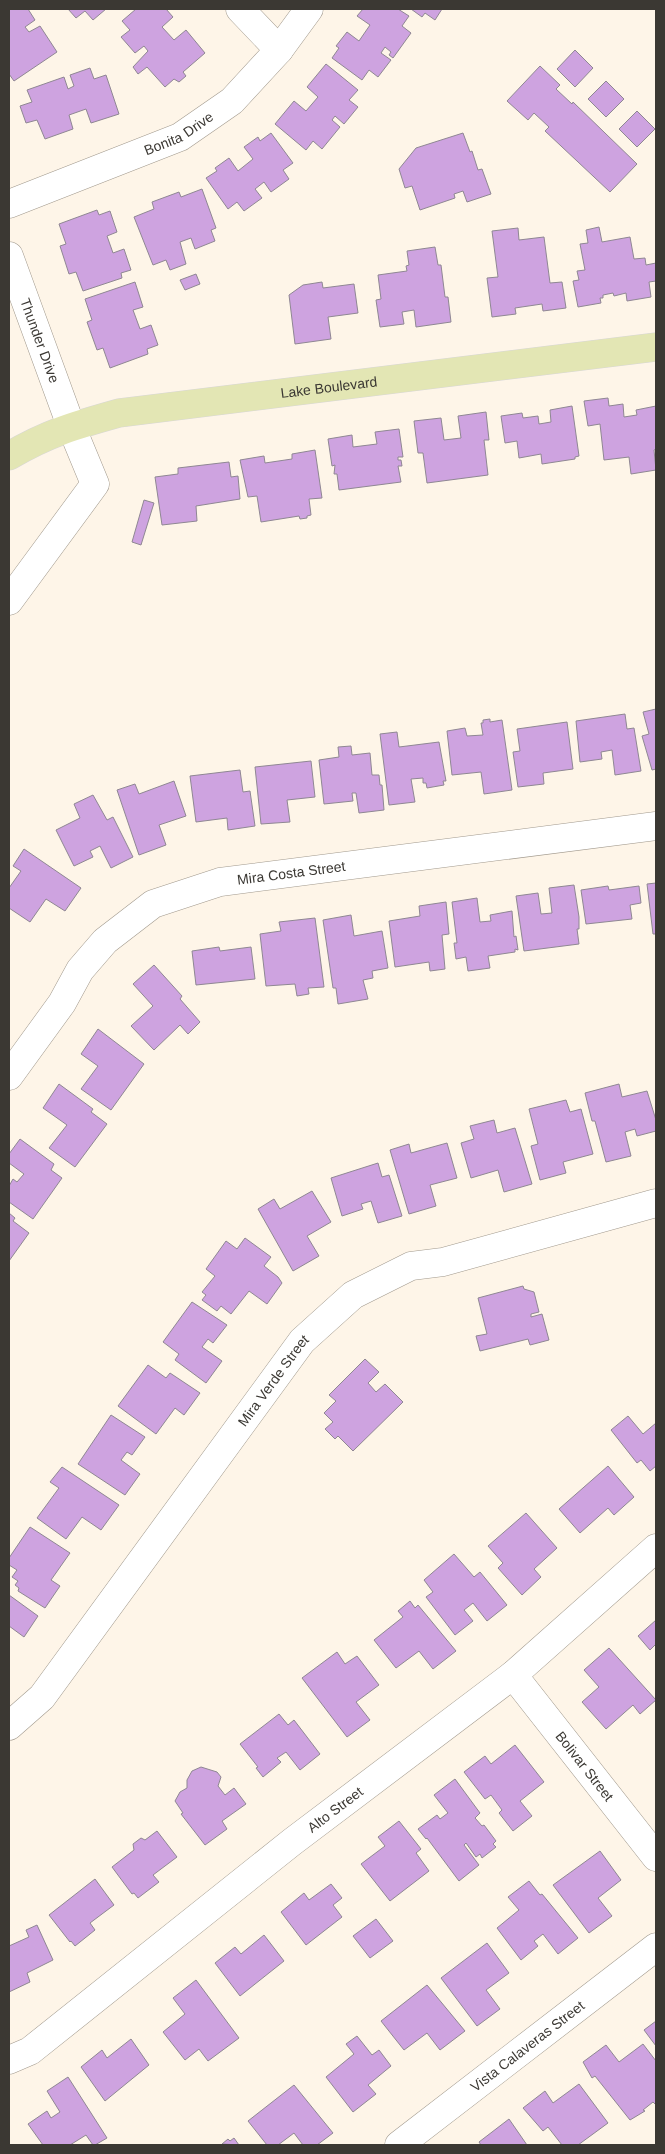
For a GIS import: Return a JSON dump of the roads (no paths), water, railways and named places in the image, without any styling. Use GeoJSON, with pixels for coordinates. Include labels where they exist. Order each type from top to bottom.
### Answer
{"type":"FeatureCollection","features":[{"type":"Feature","properties":{"kind":"main road","name":"Lake Boulevard"},"geometry":{"type":"LineString","coordinates":[[9,456],[41,438],[71,426],[119,413],[656,347]]}},
{"type":"Feature","properties":{"kind":"street"},"geometry":{"type":"LineString","coordinates":[[240,9],[279,50]]}},
{"type":"Feature","properties":{"kind":"street","name":"Bonita Drive"},"geometry":{"type":"LineString","coordinates":[[9,204],[180,137],[232,100],[279,50],[309,9]]}},
{"type":"Feature","properties":{"kind":"street","name":"Thunder Drive"},"geometry":{"type":"LineString","coordinates":[[9,256],[71,426],[95,484],[9,601]]}},
{"type":"Feature","properties":{"kind":"street","name":"Mira Costa Street"},"geometry":{"type":"LineString","coordinates":[[9,1076],[62,1003],[80,970],[105,941],[154,904],[220,882],[656,826]]}},
{"type":"Feature","properties":{"kind":"street","name":"Mira Verde Street"},"geometry":{"type":"LineString","coordinates":[[9,1726],[42,1697],[302,1341],[353,1295],[411,1266],[443,1262],[656,1203]]}},
{"type":"Feature","properties":{"kind":"street","name":"Alto Street"},"geometry":{"type":"LineString","coordinates":[[9,2060],[30,2051],[292,1842],[514,1675],[656,1548]]}},
{"type":"Feature","properties":{"kind":"street","name":"Bolivar Street"},"geometry":{"type":"LineString","coordinates":[[514,1675],[656,1857]]}},
{"type":"Feature","properties":{"kind":"street","name":"Vista Calaveras Street"},"geometry":{"type":"LineString","coordinates":[[399,2145],[656,1947]]}}]}
